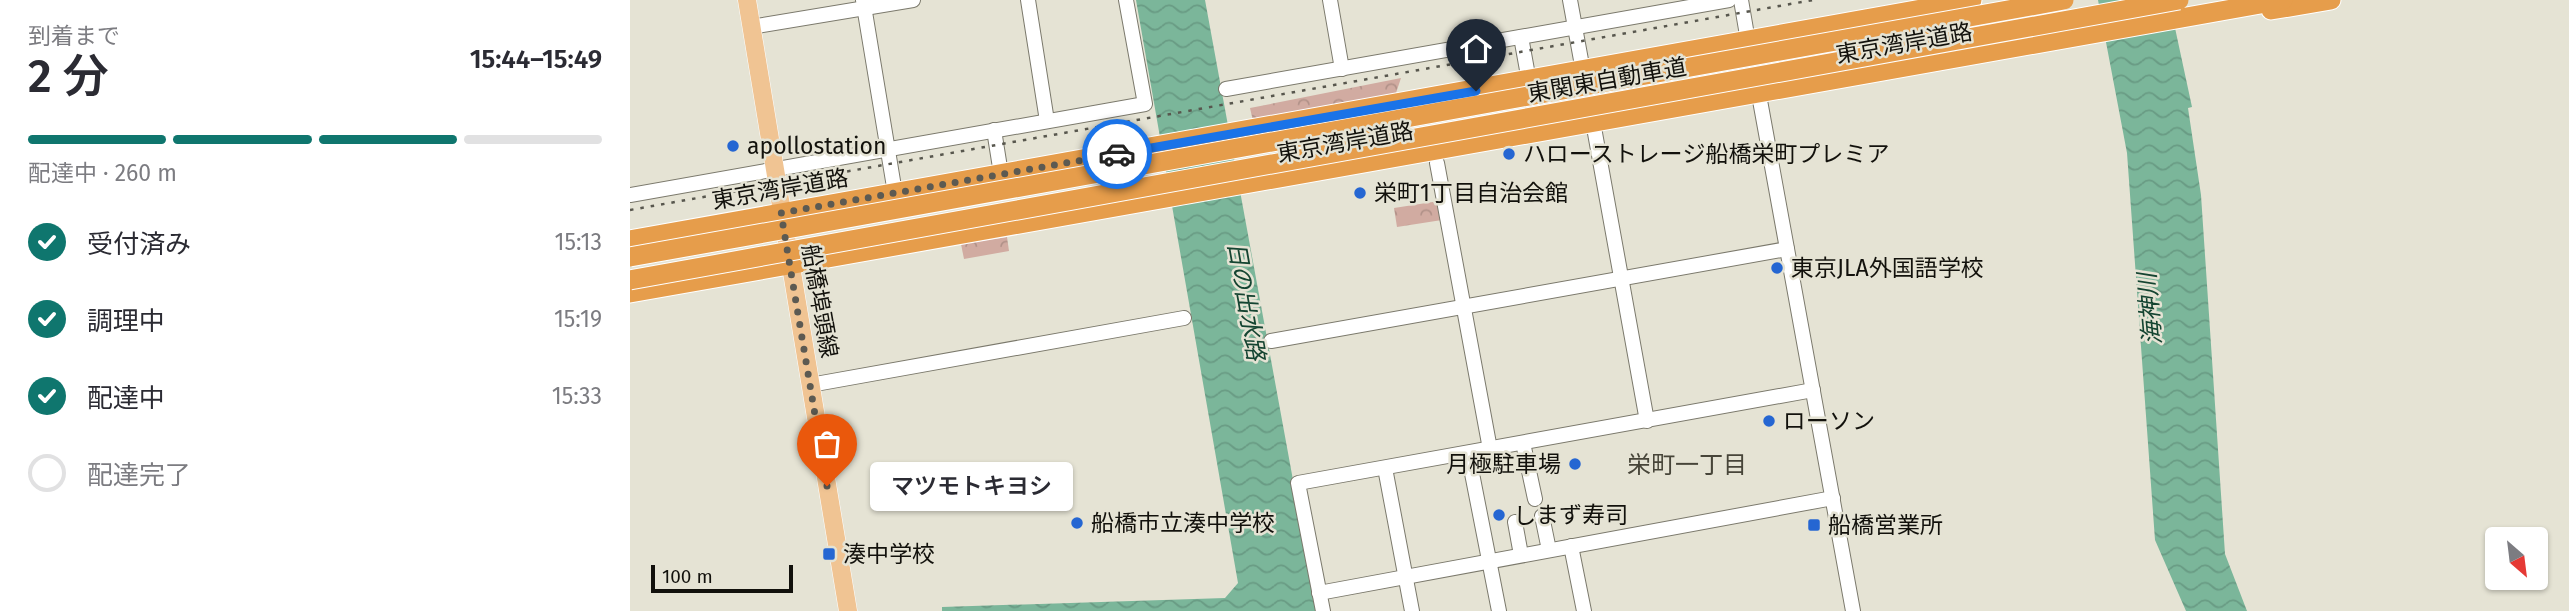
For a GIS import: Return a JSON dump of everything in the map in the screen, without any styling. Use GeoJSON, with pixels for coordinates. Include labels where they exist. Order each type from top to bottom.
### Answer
{"type":"FeatureCollection","features":[{"type":"Feature","properties":{"kind":"highway","name":"東京湾岸道路"},"geometry":{"type":"LineString","coordinates":[[630,240],[1476,91],[1748,41],[1933,3],[1972,0]]}},
{"type":"Feature","properties":{"kind":"highway","name":"東関東自動車道"},"geometry":{"type":"LineString","coordinates":[[630,257],[2064,0]]}},
{"type":"Feature","properties":{"kind":"highway","name":"東関東自動車道"},"geometry":{"type":"LineString","coordinates":[[630,280],[2179,0]]}},
{"type":"Feature","properties":{"kind":"highway","name":"東京湾岸道路"},"geometry":{"type":"LineString","coordinates":[[630,293],[2283,0]]}},
{"type":"Feature","properties":{"kind":"highway","name":"東京湾岸道路"},"geometry":{"type":"LineString","coordinates":[[2193,16],[2211,18],[2331,0]]}},
{"type":"Feature","properties":{"kind":"highway"},"geometry":{"type":"LineString","coordinates":[[1748,41],[1766,58],[1776,60],[1870,43],[1877,47],[1883,58],[1915,57],[1932,63]]}},
{"type":"Feature","properties":{"kind":"highway"},"geometry":{"type":"LineString","coordinates":[[1604,67],[1611,71],[1670,64],[1690,79],[1741,71],[1759,93]]}},
{"type":"Feature","properties":{"kind":"main road","name":"船橋埠頭線"},"geometry":{"type":"LineString","coordinates":[[747,0],[788,265],[848,611]]}},
{"type":"Feature","properties":{"kind":"street"},"geometry":{"type":"LineString","coordinates":[[751,27],[864,4],[913,0]]}},
{"type":"Feature","properties":{"kind":"street"},"geometry":{"type":"LineString","coordinates":[[1028,0],[1047,121]]}},
{"type":"Feature","properties":{"kind":"street"},"geometry":{"type":"LineString","coordinates":[[630,195],[1145,104],[1126,0]]}},
{"type":"Feature","properties":{"kind":"street"},"geometry":{"type":"LineString","coordinates":[[1330,0],[1342,69]]}},
{"type":"Feature","properties":{"kind":"street"},"geometry":{"type":"LineString","coordinates":[[1570,0],[1583,71]]}},
{"type":"Feature","properties":{"kind":"street"},"geometry":{"type":"LineString","coordinates":[[1226,89],[1730,0]]}},
{"type":"Feature","properties":{"kind":"street"},"geometry":{"type":"LineString","coordinates":[[1741,0],[1853,611]]}},
{"type":"Feature","properties":{"kind":"street"},"geometry":{"type":"LineString","coordinates":[[864,4],[895,193]]}},
{"type":"Feature","properties":{"kind":"street"},"geometry":{"type":"LineString","coordinates":[[1521,37],[1529,81]]}},
{"type":"Feature","properties":{"kind":"street"},"geometry":{"type":"LineString","coordinates":[[1468,46],[1476,91]]}},
{"type":"Feature","properties":{"kind":"street"},"geometry":{"type":"LineString","coordinates":[[1592,122],[1647,421]]}},
{"type":"Feature","properties":{"kind":"street"},"geometry":{"type":"LineString","coordinates":[[994,130],[1001,174]]}},
{"type":"Feature","properties":{"kind":"street"},"geometry":{"type":"LineString","coordinates":[[1437,163],[1490,449]]}},
{"type":"Feature","properties":{"kind":"street"},"geometry":{"type":"LineString","coordinates":[[1270,341],[1787,249]]}},
{"type":"Feature","properties":{"kind":"street"},"geometry":{"type":"LineString","coordinates":[[810,385],[1184,318]]}},
{"type":"Feature","properties":{"kind":"street"},"geometry":{"type":"LineString","coordinates":[[1323,611],[1298,483],[1813,390]]}},
{"type":"Feature","properties":{"kind":"street"},"geometry":{"type":"LineString","coordinates":[[1523,443],[1535,499]]}},
{"type":"Feature","properties":{"kind":"street"},"geometry":{"type":"LineString","coordinates":[[1468,453],[1499,611]]}},
{"type":"Feature","properties":{"kind":"street"},"geometry":{"type":"LineString","coordinates":[[1385,468],[1412,611]]}},
{"type":"Feature","properties":{"kind":"street"},"geometry":{"type":"LineString","coordinates":[[1319,593],[1833,498]]}},
{"type":"Feature","properties":{"kind":"street"},"geometry":{"type":"LineString","coordinates":[[1542,516],[1549,550]]}},
{"type":"Feature","properties":{"kind":"street"},"geometry":{"type":"LineString","coordinates":[[1515,522],[1521,555]]}},
{"type":"Feature","properties":{"kind":"street"},"geometry":{"type":"LineString","coordinates":[[1571,546],[1584,611]]}},
{"type":"Feature","properties":{"kind":"green space"},"geometry":{"type":"Polygon","coordinates":[[[1401,78],[1396,93],[1253,121],[1250,108],[1401,78]]]}},
{"type":"Feature","properties":{"kind":"green space"},"geometry":{"type":"Polygon","coordinates":[[[1439,201],[1442,220],[1397,227],[1394,208],[1439,201]]]}},
{"type":"Feature","properties":{"kind":"green space"},"geometry":{"type":"Polygon","coordinates":[[[1007,237],[1009,251],[964,259],[961,244],[1007,237]]]}},
{"type":"Feature","properties":{"kind":"water","name":"日の出水路"},"geometry":{"type":"Polygon","coordinates":[[[1136,0],[1205,0],[1317,611],[942,611],[942,607],[1225,598],[1238,583],[1136,0]]]}},
{"type":"Feature","properties":{"kind":"water","name":"海神川"},"geometry":{"type":"Polygon","coordinates":[[[2098,0],[2169,0],[2192,107],[2188,108],[2201,195],[2225,554],[2247,611],[2186,611],[2155,540],[2127,153],[2098,0]]]}},
{"type":"Feature","properties":{"kind":"railway"},"geometry":{"type":"LineString","coordinates":[[630,210],[1813,0]]}},
{"type":"Feature","properties":{"kind":"way so far"},"geometry":{"type":"LineString","coordinates":[[827,486],[781,213],[1117,154]]}},
{"type":"Feature","properties":{"kind":"place","name":"apollostation"},"geometry":{"type":"Point","coordinates":[733,146]}},
{"type":"Feature","properties":{"kind":"place","name":"ハローストレージ船橋栄町プレミア"},"geometry":{"type":"Point","coordinates":[1509,154]}},
{"type":"Feature","properties":{"kind":"place","name":"栄町1丁目自治会館"},"geometry":{"type":"Point","coordinates":[1360,193]}},
{"type":"Feature","properties":{"kind":"place","name":"東京JLA外国語学校"},"geometry":{"type":"Point","coordinates":[1777,268]}},
{"type":"Feature","properties":{"kind":"place","name":"ローソン"},"geometry":{"type":"Point","coordinates":[1769,421]}},
{"type":"Feature","properties":{"kind":"place","name":"月極駐車場"},"geometry":{"type":"Point","coordinates":[1575,464]}},
{"type":"Feature","properties":{"kind":"place","name":"マツモトキヨシ"},"geometry":{"type":"Point","coordinates":[827,486]}},
{"type":"Feature","properties":{"kind":"place","name":"しまず寿司"},"geometry":{"type":"Point","coordinates":[1499,515]}},
{"type":"Feature","properties":{"kind":"place","name":"船橋市立湊中学校"},"geometry":{"type":"Point","coordinates":[1077,523]}},
{"type":"Feature","properties":{"kind":"place","name":"船橋営業所"},"geometry":{"type":"Point","coordinates":[1814,525]}},
{"type":"Feature","properties":{"kind":"place","name":"湊中学校"},"geometry":{"type":"Point","coordinates":[829,554]}},
{"type":"Feature","properties":{"kind":"district","name":"栄町一丁目"},"geometry":{"type":"Point","coordinates":[1687,465]}},
{"type":"Feature","properties":{"kind":"route"},"geometry":{"type":"LineString","coordinates":[[1117,154],[1476,91]]}}]}
